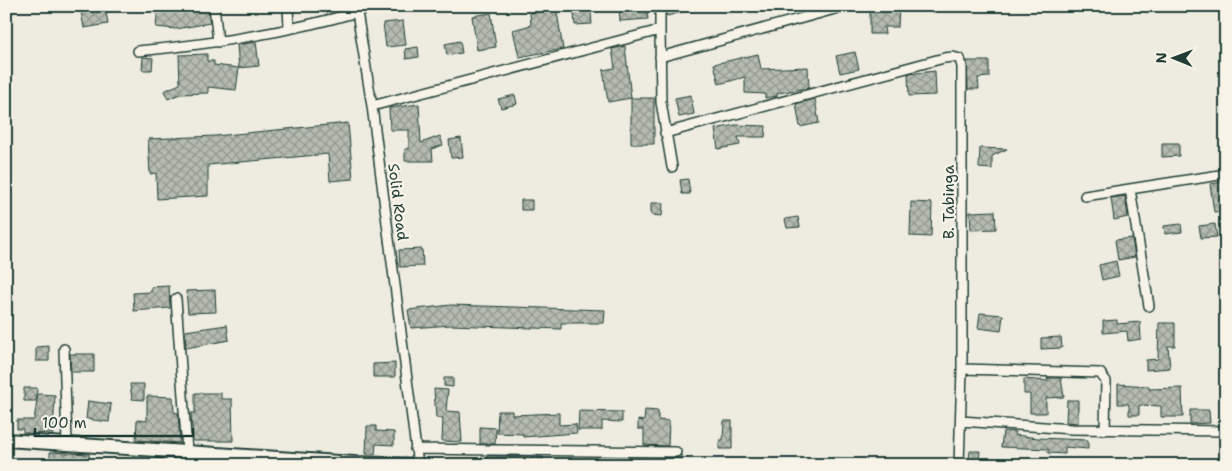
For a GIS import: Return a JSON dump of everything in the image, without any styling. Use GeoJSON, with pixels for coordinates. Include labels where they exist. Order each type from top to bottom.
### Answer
{"type":"FeatureCollection","features":[{"type":"Feature","properties":{"kind":"street"},"geometry":{"type":"LineString","coordinates":[[214,6],[218,42]]}},
{"type":"Feature","properties":{"kind":"street"},"geometry":{"type":"LineString","coordinates":[[288,6],[290,28]]}},
{"type":"Feature","properties":{"kind":"street"},"geometry":{"type":"LineString","coordinates":[[337,6],[338,17]]}},
{"type":"Feature","properties":{"kind":"street"},"geometry":{"type":"LineString","coordinates":[[138,51],[218,42],[338,17],[370,6]]}},
{"type":"Feature","properties":{"kind":"street"},"geometry":{"type":"LineString","coordinates":[[660,6],[661,102],[672,167]]}},
{"type":"Feature","properties":{"kind":"street"},"geometry":{"type":"LineString","coordinates":[[660,57],[846,6]]}},
{"type":"Feature","properties":{"kind":"street","name":"Solid Road"},"geometry":{"type":"LineString","coordinates":[[357,12],[372,106],[418,465]]}},
{"type":"Feature","properties":{"kind":"street"},"geometry":{"type":"LineString","coordinates":[[372,106],[660,30]]}},
{"type":"Feature","properties":{"kind":"street","name":"B. Tabinga"},"geometry":{"type":"LineString","coordinates":[[665,133],[846,86],[944,58],[953,57],[960,60],[963,182],[962,421],[959,465]]}},
{"type":"Feature","properties":{"kind":"street"},"geometry":{"type":"LineString","coordinates":[[1085,196],[1226,174]]}},
{"type":"Feature","properties":{"kind":"street"},"geometry":{"type":"LineString","coordinates":[[1130,189],[1149,306]]}},
{"type":"Feature","properties":{"kind":"street"},"geometry":{"type":"LineString","coordinates":[[176,299],[187,451]]}},
{"type":"Feature","properties":{"kind":"street"},"geometry":{"type":"LineString","coordinates":[[64,349],[66,443]]}},
{"type":"Feature","properties":{"kind":"street"},"geometry":{"type":"LineString","coordinates":[[962,369],[1100,373],[1106,381],[1105,430]]}},
{"type":"Feature","properties":{"kind":"street"},"geometry":{"type":"LineString","coordinates":[[962,421],[1105,430],[1226,431]]}},
{"type":"Feature","properties":{"kind":"street"},"geometry":{"type":"LineString","coordinates":[[6,440],[354,464],[418,465]]}},
{"type":"Feature","properties":{"kind":"street"},"geometry":{"type":"LineString","coordinates":[[416,449],[676,452]]}},
{"type":"Feature","properties":{"kind":"building"},"geometry":{"type":"Polygon","coordinates":[[[80,6],[105,6],[108,24],[84,28],[80,6]]]}},
{"type":"Feature","properties":{"kind":"building"},"geometry":{"type":"Polygon","coordinates":[[[158,6],[208,6],[210,23],[176,29],[156,27],[158,6]]]}},
{"type":"Feature","properties":{"kind":"building"},"geometry":{"type":"Polygon","coordinates":[[[541,6],[556,6],[563,49],[519,57],[513,30],[531,25],[530,13],[542,11],[541,6]]]}},
{"type":"Feature","properties":{"kind":"building"},"geometry":{"type":"Polygon","coordinates":[[[619,6],[646,6],[648,19],[620,21],[619,6]]]}},
{"type":"Feature","properties":{"kind":"building"},"geometry":{"type":"Polygon","coordinates":[[[666,6],[694,6],[694,9],[667,16],[666,6]]]}},
{"type":"Feature","properties":{"kind":"building"},"geometry":{"type":"Polygon","coordinates":[[[899,6],[898,27],[884,27],[885,34],[870,34],[870,8],[899,6]]]}},
{"type":"Feature","properties":{"kind":"building"},"geometry":{"type":"Polygon","coordinates":[[[591,12],[592,24],[575,25],[574,14],[591,12]]]}},
{"type":"Feature","properties":{"kind":"building"},"geometry":{"type":"Polygon","coordinates":[[[491,13],[496,47],[477,50],[472,16],[491,13]]]}},
{"type":"Feature","properties":{"kind":"building"},"geometry":{"type":"Polygon","coordinates":[[[403,21],[406,45],[386,47],[383,23],[403,21]]]}},
{"type":"Feature","properties":{"kind":"building"},"geometry":{"type":"Polygon","coordinates":[[[460,41],[462,53],[447,55],[445,44],[460,41]]]}},
{"type":"Feature","properties":{"kind":"building"},"geometry":{"type":"Polygon","coordinates":[[[256,42],[259,66],[239,68],[237,45],[256,42]]]}},
{"type":"Feature","properties":{"kind":"building"},"geometry":{"type":"Polygon","coordinates":[[[625,46],[631,98],[608,102],[603,70],[615,68],[612,49],[625,46]]]}},
{"type":"Feature","properties":{"kind":"building"},"geometry":{"type":"Polygon","coordinates":[[[418,47],[419,57],[406,59],[405,49],[418,47]]]}},
{"type":"Feature","properties":{"kind":"building"},"geometry":{"type":"Polygon","coordinates":[[[855,52],[859,69],[840,73],[836,56],[855,52]]]}},
{"type":"Feature","properties":{"kind":"building"},"geometry":{"type":"Polygon","coordinates":[[[207,54],[207,61],[214,61],[214,65],[239,68],[236,90],[208,87],[208,93],[180,94],[168,99],[164,91],[180,84],[179,55],[207,54]]]}},
{"type":"Feature","properties":{"kind":"building"},"geometry":{"type":"Polygon","coordinates":[[[758,54],[761,69],[808,67],[809,88],[778,93],[777,96],[765,98],[765,94],[745,93],[745,77],[719,84],[714,64],[758,54]]]}},
{"type":"Feature","properties":{"kind":"building"},"geometry":{"type":"Polygon","coordinates":[[[143,57],[153,58],[152,70],[142,70],[143,57]]]}},
{"type":"Feature","properties":{"kind":"building"},"geometry":{"type":"Polygon","coordinates":[[[967,61],[989,61],[989,77],[978,78],[979,89],[968,89],[967,61]]]}},
{"type":"Feature","properties":{"kind":"building"},"geometry":{"type":"Polygon","coordinates":[[[935,71],[936,95],[909,96],[908,74],[935,71]]]}},
{"type":"Feature","properties":{"kind":"building"},"geometry":{"type":"Polygon","coordinates":[[[515,95],[517,104],[501,108],[498,99],[515,95]]]}},
{"type":"Feature","properties":{"kind":"building"},"geometry":{"type":"Polygon","coordinates":[[[691,95],[694,114],[679,117],[675,98],[691,95]]]}},
{"type":"Feature","properties":{"kind":"building"},"geometry":{"type":"Polygon","coordinates":[[[631,98],[654,98],[654,144],[631,144],[631,98]]]}},
{"type":"Feature","properties":{"kind":"building"},"geometry":{"type":"Polygon","coordinates":[[[815,99],[819,123],[800,127],[796,104],[815,99]]]}},
{"type":"Feature","properties":{"kind":"building"},"geometry":{"type":"Polygon","coordinates":[[[419,104],[421,143],[440,136],[443,145],[432,149],[433,161],[405,161],[405,149],[409,149],[409,130],[390,130],[389,108],[419,104]]]}},
{"type":"Feature","properties":{"kind":"building"},"geometry":{"type":"Polygon","coordinates":[[[348,123],[353,179],[330,181],[328,154],[208,165],[208,196],[157,199],[156,173],[150,174],[148,139],[215,136],[348,123]]]}},
{"type":"Feature","properties":{"kind":"building"},"geometry":{"type":"Polygon","coordinates":[[[735,125],[766,126],[765,137],[738,137],[740,145],[718,149],[715,129],[735,125]]]}},
{"type":"Feature","properties":{"kind":"building"},"geometry":{"type":"Polygon","coordinates":[[[461,138],[463,157],[451,158],[449,140],[461,138]]]}},
{"type":"Feature","properties":{"kind":"building"},"geometry":{"type":"Polygon","coordinates":[[[1162,143],[1179,143],[1179,156],[1162,157],[1162,143]]]}},
{"type":"Feature","properties":{"kind":"building"},"geometry":{"type":"Polygon","coordinates":[[[980,148],[1007,149],[992,156],[992,169],[979,168],[980,148]]]}},
{"type":"Feature","properties":{"kind":"building"},"geometry":{"type":"Polygon","coordinates":[[[390,167],[399,168],[398,182],[389,182],[390,167]]]}},
{"type":"Feature","properties":{"kind":"building"},"geometry":{"type":"Polygon","coordinates":[[[688,179],[690,194],[682,194],[680,180],[688,179]]]}},
{"type":"Feature","properties":{"kind":"building"},"geometry":{"type":"Polygon","coordinates":[[[1225,182],[1224,211],[1214,212],[1210,184],[1225,182]]]}},
{"type":"Feature","properties":{"kind":"building"},"geometry":{"type":"Polygon","coordinates":[[[1125,196],[1128,217],[1114,220],[1111,198],[1125,196]]]}},
{"type":"Feature","properties":{"kind":"building"},"geometry":{"type":"Polygon","coordinates":[[[521,200],[532,200],[532,210],[521,210],[521,200]]]}},
{"type":"Feature","properties":{"kind":"building"},"geometry":{"type":"Polygon","coordinates":[[[911,202],[932,203],[931,237],[910,236],[911,202]]]}},
{"type":"Feature","properties":{"kind":"building"},"geometry":{"type":"Polygon","coordinates":[[[651,203],[663,203],[662,216],[651,215],[651,203]]]}},
{"type":"Feature","properties":{"kind":"building"},"geometry":{"type":"Polygon","coordinates":[[[995,211],[996,229],[971,230],[970,212],[995,211]]]}},
{"type":"Feature","properties":{"kind":"building"},"geometry":{"type":"Polygon","coordinates":[[[798,217],[800,227],[787,228],[785,219],[798,217]]]}},
{"type":"Feature","properties":{"kind":"building"},"geometry":{"type":"Polygon","coordinates":[[[1181,224],[1182,232],[1165,234],[1164,226],[1181,224]]]}},
{"type":"Feature","properties":{"kind":"building"},"geometry":{"type":"Polygon","coordinates":[[[1215,224],[1217,237],[1201,238],[1199,226],[1215,224]]]}},
{"type":"Feature","properties":{"kind":"building"},"geometry":{"type":"Polygon","coordinates":[[[1132,238],[1135,257],[1118,260],[1115,240],[1132,238]]]}},
{"type":"Feature","properties":{"kind":"building"},"geometry":{"type":"Polygon","coordinates":[[[422,249],[423,266],[400,267],[399,250],[422,249]]]}},
{"type":"Feature","properties":{"kind":"building"},"geometry":{"type":"Polygon","coordinates":[[[1116,261],[1119,276],[1102,280],[1099,265],[1116,261]]]}},
{"type":"Feature","properties":{"kind":"building"},"geometry":{"type":"Polygon","coordinates":[[[169,286],[170,308],[134,311],[133,293],[151,292],[151,287],[169,286]]]}},
{"type":"Feature","properties":{"kind":"building"},"geometry":{"type":"Polygon","coordinates":[[[215,290],[216,312],[188,313],[186,291],[215,290]]]}},
{"type":"Feature","properties":{"kind":"building"},"geometry":{"type":"Polygon","coordinates":[[[451,305],[605,310],[604,323],[561,323],[561,329],[451,325],[411,328],[408,310],[451,305]]]}},
{"type":"Feature","properties":{"kind":"building"},"geometry":{"type":"Polygon","coordinates":[[[980,313],[1003,315],[1001,331],[978,328],[980,313]]]}},
{"type":"Feature","properties":{"kind":"building"},"geometry":{"type":"Polygon","coordinates":[[[1117,320],[1117,324],[1140,322],[1141,339],[1128,341],[1127,331],[1103,333],[1103,321],[1117,320]]]}},
{"type":"Feature","properties":{"kind":"building"},"geometry":{"type":"Polygon","coordinates":[[[1159,323],[1175,323],[1175,346],[1168,346],[1170,368],[1146,370],[1146,360],[1158,359],[1159,323]]]}},
{"type":"Feature","properties":{"kind":"building"},"geometry":{"type":"Polygon","coordinates":[[[227,325],[229,340],[186,348],[185,331],[227,325]]]}},
{"type":"Feature","properties":{"kind":"building"},"geometry":{"type":"Polygon","coordinates":[[[1061,337],[1062,348],[1041,349],[1041,338],[1061,337]]]}},
{"type":"Feature","properties":{"kind":"building"},"geometry":{"type":"Polygon","coordinates":[[[49,346],[49,361],[36,361],[36,347],[49,346]]]}},
{"type":"Feature","properties":{"kind":"building"},"geometry":{"type":"Polygon","coordinates":[[[70,354],[94,354],[94,372],[71,372],[70,354]]]}},
{"type":"Feature","properties":{"kind":"building"},"geometry":{"type":"Polygon","coordinates":[[[395,363],[395,377],[373,377],[373,364],[395,363]]]}},
{"type":"Feature","properties":{"kind":"building"},"geometry":{"type":"Polygon","coordinates":[[[444,378],[453,378],[453,387],[444,386],[444,378]]]}},
{"type":"Feature","properties":{"kind":"building"},"geometry":{"type":"Polygon","coordinates":[[[1047,378],[1061,378],[1064,397],[1046,398],[1046,413],[1030,413],[1030,394],[1024,394],[1024,379],[1048,381],[1047,378]]]}},
{"type":"Feature","properties":{"kind":"building"},"geometry":{"type":"Polygon","coordinates":[[[130,384],[144,384],[144,400],[132,399],[130,384]]]}},
{"type":"Feature","properties":{"kind":"building"},"geometry":{"type":"Polygon","coordinates":[[[1118,384],[1149,386],[1149,389],[1182,388],[1183,417],[1161,417],[1161,406],[1139,405],[1139,415],[1129,415],[1129,404],[1118,404],[1118,384]]]}},
{"type":"Feature","properties":{"kind":"building"},"geometry":{"type":"Polygon","coordinates":[[[24,388],[37,388],[36,401],[24,401],[24,388]]]}},
{"type":"Feature","properties":{"kind":"building"},"geometry":{"type":"Polygon","coordinates":[[[434,389],[448,390],[446,411],[460,412],[462,442],[442,441],[443,418],[436,418],[434,389]]]}},
{"type":"Feature","properties":{"kind":"building"},"geometry":{"type":"Polygon","coordinates":[[[195,393],[221,393],[221,399],[232,399],[233,441],[193,441],[191,413],[195,413],[195,393]]]}},
{"type":"Feature","properties":{"kind":"building"},"geometry":{"type":"Polygon","coordinates":[[[38,394],[55,395],[53,434],[23,433],[23,429],[17,429],[17,420],[34,420],[38,394]]]}},
{"type":"Feature","properties":{"kind":"building"},"geometry":{"type":"Polygon","coordinates":[[[147,396],[173,397],[174,412],[178,413],[180,443],[136,440],[137,420],[147,421],[147,396]]]}},
{"type":"Feature","properties":{"kind":"building"},"geometry":{"type":"Polygon","coordinates":[[[1067,400],[1078,400],[1078,423],[1066,422],[1067,400]]]}},
{"type":"Feature","properties":{"kind":"building"},"geometry":{"type":"Polygon","coordinates":[[[88,401],[111,404],[109,422],[86,419],[88,401]]]}},
{"type":"Feature","properties":{"kind":"building"},"geometry":{"type":"Polygon","coordinates":[[[645,410],[658,411],[658,420],[669,421],[668,446],[644,445],[644,429],[638,429],[638,420],[644,421],[645,410]]]}},
{"type":"Feature","properties":{"kind":"building"},"geometry":{"type":"Polygon","coordinates":[[[1190,410],[1209,410],[1210,423],[1190,424],[1190,410]]]}},
{"type":"Feature","properties":{"kind":"building"},"geometry":{"type":"Polygon","coordinates":[[[498,411],[512,411],[512,415],[559,413],[559,425],[576,424],[577,433],[523,437],[523,434],[497,433],[498,411]]]}},
{"type":"Feature","properties":{"kind":"building"},"geometry":{"type":"Polygon","coordinates":[[[579,411],[622,412],[622,422],[602,421],[602,430],[578,430],[579,411]]]}},
{"type":"Feature","properties":{"kind":"building"},"geometry":{"type":"Polygon","coordinates":[[[724,421],[732,421],[732,449],[719,449],[720,440],[723,440],[724,421]]]}},
{"type":"Feature","properties":{"kind":"building"},"geometry":{"type":"Polygon","coordinates":[[[367,426],[376,426],[376,431],[394,432],[394,445],[376,444],[375,454],[366,454],[367,426]]]}},
{"type":"Feature","properties":{"kind":"building"},"geometry":{"type":"Polygon","coordinates":[[[480,427],[496,428],[495,444],[480,444],[480,427]]]}},
{"type":"Feature","properties":{"kind":"building"},"geometry":{"type":"Polygon","coordinates":[[[1003,431],[1015,432],[1015,435],[1038,438],[1088,440],[1088,449],[1065,447],[1065,454],[1048,453],[1048,449],[1001,447],[1003,431]]]}},
{"type":"Feature","properties":{"kind":"building"},"geometry":{"type":"Polygon","coordinates":[[[970,451],[980,451],[979,460],[969,459],[970,451]]]}},
{"type":"Feature","properties":{"kind":"building"},"geometry":{"type":"Polygon","coordinates":[[[50,452],[89,454],[90,465],[50,465],[50,452]]]}},
{"type":"Feature","properties":{"kind":"building"},"geometry":{"type":"Polygon","coordinates":[[[682,455],[682,465],[656,465],[656,458],[676,458],[682,455]]]}},
{"type":"Feature","properties":{"kind":"building"},"geometry":{"type":"Polygon","coordinates":[[[487,456],[543,457],[543,463],[487,465],[487,456]]]}},
{"type":"Feature","properties":{"kind":"building"},"geometry":{"type":"Polygon","coordinates":[[[151,458],[166,459],[166,465],[151,465],[151,458]]]}},
{"type":"Feature","properties":{"kind":"building"},"geometry":{"type":"Polygon","coordinates":[[[616,458],[630,458],[630,465],[616,465],[616,458]]]}}]}
